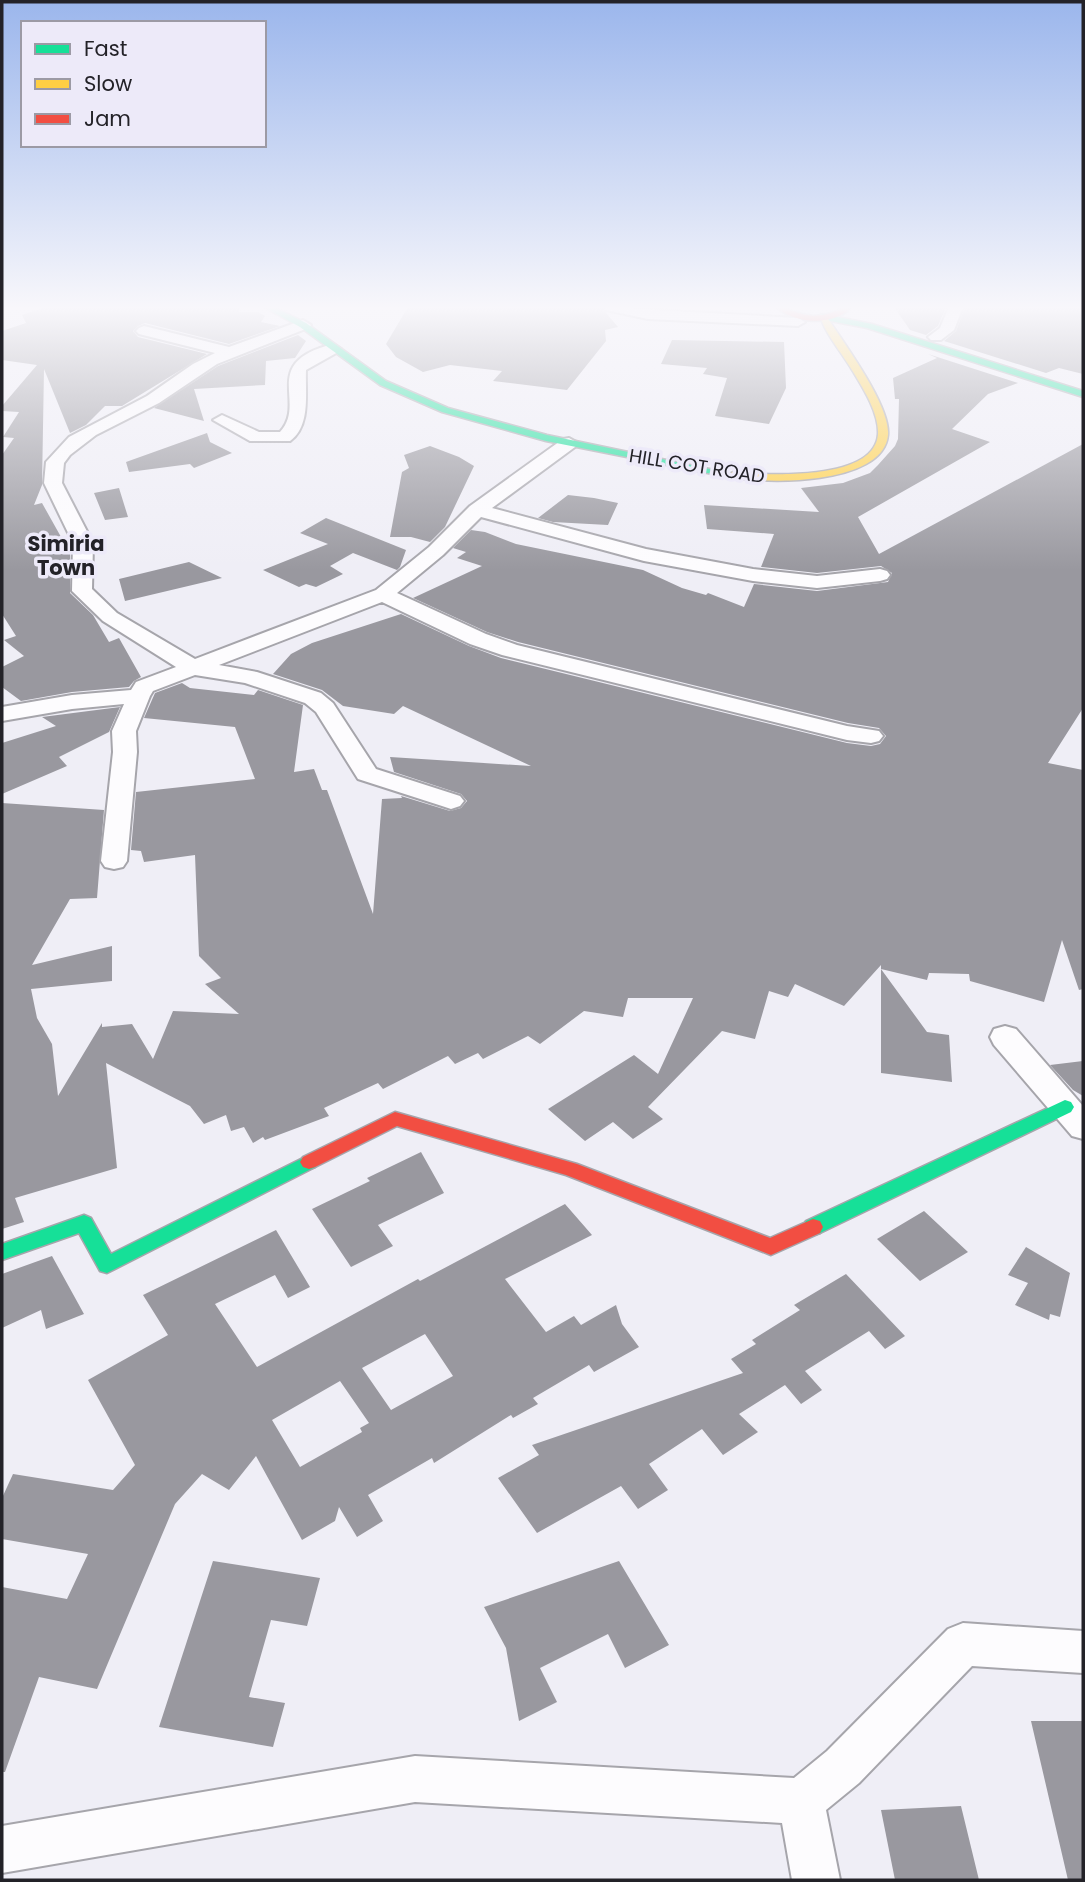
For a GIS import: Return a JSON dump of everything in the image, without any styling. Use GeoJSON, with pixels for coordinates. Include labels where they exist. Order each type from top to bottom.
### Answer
{"type":"FeatureCollection","features":[{"type":"Feature","properties":{"kind":"main road","name":"HILL COT ROAD"},"geometry":{"type":"LineString","coordinates":[[410,395],[431,405],[490,424],[569,443],[756,478],[803,478],[833,473],[873,456],[884,438],[882,424],[868,395]]}},
{"type":"Feature","properties":{"kind":"main road","name":"HILL COT ROAD"},"geometry":{"type":"LineString","coordinates":[[439,395],[518,421],[749,467],[809,465],[838,457],[857,447]]}},
{"type":"Feature","properties":{"kind":"main road"},"geometry":{"type":"LineString","coordinates":[[2,1252],[84,1223],[107,1265],[395,1119],[570,1169],[771,1247],[1074,1117]]}},
{"type":"Feature","properties":{"kind":"street"},"geometry":{"type":"LineString","coordinates":[[158,395],[97,426],[56,461],[52,473],[53,484],[83,544],[85,554],[82,591],[110,617],[194,668],[249,677],[313,698],[325,708],[367,774],[451,801]]}},
{"type":"Feature","properties":{"kind":"street"},"geometry":{"type":"LineString","coordinates":[[222,420],[256,437],[284,437],[291,432],[296,416],[297,395]]}},
{"type":"Feature","properties":{"kind":"street"},"geometry":{"type":"LineString","coordinates":[[114,861],[125,752],[124,731],[144,687],[383,594],[436,551],[477,510],[569,443]]}},
{"type":"Feature","properties":{"kind":"street"},"geometry":{"type":"LineString","coordinates":[[477,510],[644,555],[753,575],[817,582],[880,575]]}},
{"type":"Feature","properties":{"kind":"street"},"geometry":{"type":"LineString","coordinates":[[383,594],[478,639],[510,650],[823,728],[871,736]]}},
{"type":"Feature","properties":{"kind":"street"},"geometry":{"type":"LineString","coordinates":[[2,714],[72,702],[139,696]]}},
{"type":"Feature","properties":{"kind":"street"},"geometry":{"type":"LineString","coordinates":[[1005,1037],[1074,1117]]}},
{"type":"Feature","properties":{"kind":"street"},"geometry":{"type":"LineString","coordinates":[[2,1850],[415,1779],[801,1801],[843,1767],[963,1644],[1083,1652]]}},
{"type":"Feature","properties":{"kind":"street"},"geometry":{"type":"LineString","coordinates":[[801,1801],[816,1880]]}},
{"type":"Feature","properties":{"kind":"building"},"geometry":{"type":"Polygon","coordinates":[[[12,395],[44,395],[42,485],[34,505],[42,503],[70,553],[70,593],[93,615],[109,642],[119,638],[141,677],[129,687],[72,692],[21,701],[2,687],[2,667],[24,656],[4,640],[16,636],[2,614],[2,455],[14,438],[3,437],[19,412],[2,411],[2,406],[12,395]]]}},
{"type":"Feature","properties":{"kind":"building"},"geometry":{"type":"Polygon","coordinates":[[[54,395],[140,395],[122,406],[105,406],[86,425],[70,433],[54,395]]]}},
{"type":"Feature","properties":{"kind":"building"},"geometry":{"type":"Polygon","coordinates":[[[174,395],[196,395],[204,421],[154,408],[174,395]]]}},
{"type":"Feature","properties":{"kind":"building"},"geometry":{"type":"Polygon","coordinates":[[[722,395],[783,395],[769,424],[715,416],[722,395]]]}},
{"type":"Feature","properties":{"kind":"building"},"geometry":{"type":"Polygon","coordinates":[[[895,395],[987,395],[952,429],[990,442],[858,517],[879,554],[1083,444],[1083,708],[1048,763],[1083,770],[1083,989],[1079,990],[1062,940],[1044,1002],[970,981],[969,974],[929,973],[927,980],[881,969],[881,965],[844,1006],[795,984],[788,997],[769,991],[755,1039],[722,1031],[648,1107],[663,1119],[633,1139],[613,1122],[585,1141],[548,1109],[634,1055],[658,1074],[693,998],[628,998],[623,1017],[584,1011],[540,1044],[528,1036],[483,1059],[478,1053],[455,1064],[448,1056],[383,1089],[378,1083],[324,1108],[329,1116],[265,1140],[263,1137],[253,1143],[244,1127],[231,1131],[226,1115],[204,1124],[190,1106],[106,1063],[117,1168],[15,1198],[24,1222],[2,1229],[2,803],[104,810],[97,898],[70,899],[32,965],[112,946],[112,981],[31,989],[37,1018],[52,1044],[58,1096],[102,1023],[102,1027],[132,1024],[153,1059],[173,1011],[239,1014],[205,984],[221,978],[199,956],[195,855],[144,862],[141,851],[131,850],[136,792],[255,779],[235,727],[144,718],[155,693],[182,683],[190,688],[254,695],[258,690],[303,705],[294,772],[314,769],[322,790],[327,790],[373,914],[382,799],[402,798],[401,796],[450,811],[461,808],[467,801],[461,794],[394,772],[390,757],[531,766],[403,706],[394,714],[343,706],[322,690],[273,674],[291,654],[312,643],[401,614],[501,658],[847,743],[871,746],[880,744],[886,736],[879,728],[848,723],[518,642],[487,632],[413,598],[482,566],[457,558],[466,552],[453,548],[471,530],[485,532],[516,544],[643,570],[682,588],[706,595],[708,593],[744,607],[754,584],[817,591],[888,582],[892,573],[881,566],[817,573],[761,567],[774,534],[707,529],[704,505],[819,512],[801,488],[843,483],[870,473],[895,446],[898,439],[899,399],[895,399],[895,395]]]}},
{"type":"Feature","properties":{"kind":"building"},"geometry":{"type":"Polygon","coordinates":[[[207,433],[210,442],[232,453],[194,468],[190,464],[129,472],[126,462],[207,433]]]}},
{"type":"Feature","properties":{"kind":"building"},"geometry":{"type":"Polygon","coordinates":[[[430,446],[474,466],[445,527],[430,542],[411,537],[390,537],[402,472],[409,468],[404,455],[430,446]]]}},
{"type":"Feature","properties":{"kind":"building"},"geometry":{"type":"Polygon","coordinates":[[[119,488],[128,517],[105,520],[94,493],[119,488]]]}},
{"type":"Feature","properties":{"kind":"building"},"geometry":{"type":"Polygon","coordinates":[[[568,495],[618,503],[608,525],[553,522],[538,518],[568,495]]]}},
{"type":"Feature","properties":{"kind":"building"},"geometry":{"type":"Polygon","coordinates":[[[326,518],[406,550],[400,567],[397,570],[353,553],[330,566],[343,574],[316,587],[306,584],[299,587],[263,570],[328,544],[300,533],[326,518]]]}},
{"type":"Feature","properties":{"kind":"building"},"geometry":{"type":"Polygon","coordinates":[[[189,562],[222,578],[125,601],[119,579],[189,562]]]}},
{"type":"Feature","properties":{"kind":"building"},"geometry":{"type":"Polygon","coordinates":[[[120,707],[109,732],[59,757],[67,766],[2,794],[2,743],[56,726],[42,717],[120,707]]]}},
{"type":"Feature","properties":{"kind":"building"},"geometry":{"type":"Polygon","coordinates":[[[881,969],[927,1032],[949,1035],[952,1082],[881,1073],[881,969]]]}},
{"type":"Feature","properties":{"kind":"building"},"geometry":{"type":"Polygon","coordinates":[[[1083,1061],[1083,1096],[1073,1090],[1050,1065],[1083,1061]]]}},
{"type":"Feature","properties":{"kind":"building"},"geometry":{"type":"Polygon","coordinates":[[[421,1152],[444,1193],[378,1225],[393,1246],[351,1267],[312,1209],[421,1152]]]}},
{"type":"Feature","properties":{"kind":"building"},"geometry":{"type":"Polygon","coordinates":[[[565,1204],[592,1235],[505,1279],[546,1332],[574,1316],[581,1325],[616,1305],[622,1324],[639,1347],[594,1372],[589,1365],[533,1398],[538,1404],[513,1418],[511,1415],[434,1463],[432,1458],[368,1495],[383,1521],[357,1537],[339,1507],[335,1521],[302,1540],[256,1456],[229,1490],[202,1474],[175,1504],[97,1689],[39,1677],[5,1772],[2,1772],[2,1587],[67,1599],[88,1554],[2,1539],[2,1498],[13,1474],[113,1490],[135,1465],[88,1380],[168,1335],[143,1295],[276,1230],[310,1287],[288,1298],[275,1275],[215,1304],[257,1367],[418,1279],[420,1281],[565,1204]],[[425,1334],[362,1368],[391,1410],[453,1376],[425,1334]],[[340,1381],[272,1420],[300,1467],[362,1432],[360,1428],[369,1423],[340,1381]]]}},
{"type":"Feature","properties":{"kind":"building"},"geometry":{"type":"Polygon","coordinates":[[[924,1211],[968,1252],[920,1281],[877,1239],[924,1211]]]}},
{"type":"Feature","properties":{"kind":"building"},"geometry":{"type":"Polygon","coordinates":[[[1026,1247],[1070,1273],[1060,1317],[1050,1314],[1049,1320],[1015,1305],[1028,1283],[1008,1275],[1026,1247]]]}},
{"type":"Feature","properties":{"kind":"building"},"geometry":{"type":"Polygon","coordinates":[[[52,1256],[84,1314],[46,1329],[41,1310],[2,1328],[2,1274],[52,1256]]]}},
{"type":"Feature","properties":{"kind":"building"},"geometry":{"type":"Polygon","coordinates":[[[846,1274],[905,1336],[885,1349],[869,1331],[805,1371],[822,1390],[801,1404],[785,1385],[739,1414],[758,1432],[723,1455],[702,1429],[649,1464],[668,1490],[638,1509],[621,1486],[537,1533],[498,1478],[539,1455],[532,1445],[743,1373],[731,1359],[756,1344],[752,1340],[800,1310],[794,1305],[846,1274]]]}},
{"type":"Feature","properties":{"kind":"building"},"geometry":{"type":"Polygon","coordinates":[[[213,1561],[320,1578],[307,1626],[271,1620],[249,1697],[285,1703],[273,1747],[159,1727],[213,1561]]]}},
{"type":"Feature","properties":{"kind":"building"},"geometry":{"type":"Polygon","coordinates":[[[619,1561],[669,1645],[625,1668],[608,1634],[540,1668],[557,1702],[519,1721],[506,1648],[484,1607],[619,1561]]]}},
{"type":"Feature","properties":{"kind":"building"},"geometry":{"type":"Polygon","coordinates":[[[1031,1721],[1083,1721],[1083,1880],[1068,1880],[1031,1721]]]}},
{"type":"Feature","properties":{"kind":"building"},"geometry":{"type":"Polygon","coordinates":[[[961,1806],[979,1880],[895,1880],[881,1810],[961,1806]]]}},
{"type":"Feature","properties":{"kind":"traffic: fast"},"geometry":{"type":"LineString","coordinates":[[410,395],[445,410],[546,438],[733,475]]}},
{"type":"Feature","properties":{"kind":"traffic: fast"},"geometry":{"type":"LineString","coordinates":[[813,1227],[1065,1107]]}},
{"type":"Feature","properties":{"kind":"traffic: fast"},"geometry":{"type":"LineString","coordinates":[[2,1252],[84,1223],[107,1265],[309,1162]]}},
{"type":"Feature","properties":{"kind":"traffic: slow"},"geometry":{"type":"LineString","coordinates":[[733,475],[819,475],[863,463],[877,452],[883,436],[882,424],[870,395]]}},
{"type":"Feature","properties":{"kind":"traffic: jam"},"geometry":{"type":"LineString","coordinates":[[309,1162],[395,1119],[570,1169],[771,1247],[813,1227]]}},
{"type":"Feature","properties":{"kind":"district","name":"Simiria Town"},"geometry":{"type":"Point","coordinates":[66,555]}}]}
